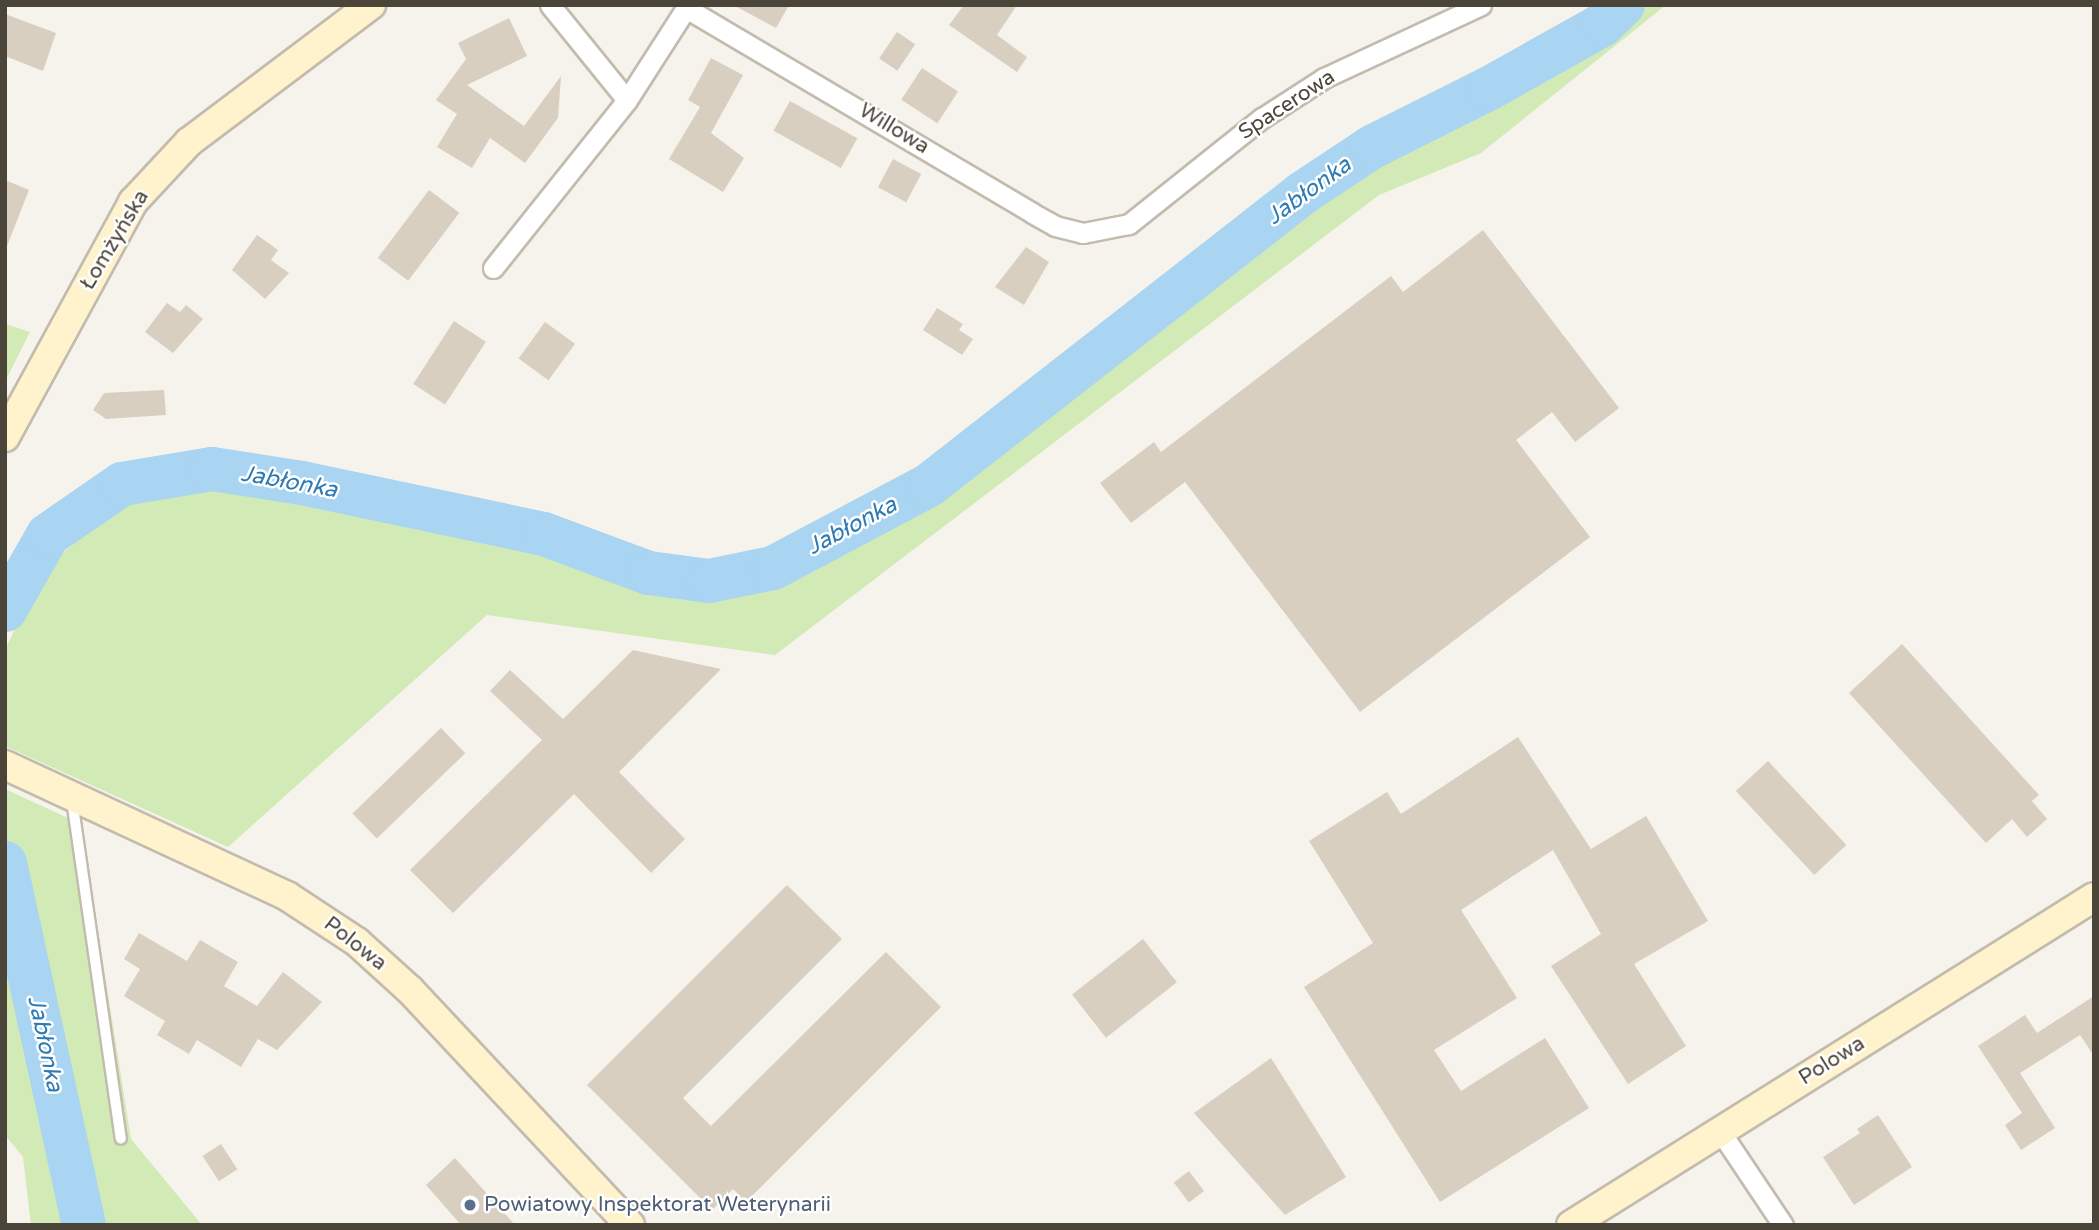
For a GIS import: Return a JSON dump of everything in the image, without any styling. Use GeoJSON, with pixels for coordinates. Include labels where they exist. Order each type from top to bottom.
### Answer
{"type":"FeatureCollection","features":[{"type":"Feature","properties":{"kind":"street","name":"Łomżyńska"},"geometry":{"type":"LineString","coordinates":[[5,437],[134,202],[189,142],[371,5]]}},
{"type":"Feature","properties":{"kind":"street"},"geometry":{"type":"LineString","coordinates":[[550,5],[627,100]]}},
{"type":"Feature","properties":{"kind":"street","name":"Spacerowa"},"geometry":{"type":"LineString","coordinates":[[1109,231],[1129,224],[1262,118],[1324,78],[1481,5]]}},
{"type":"Feature","properties":{"kind":"street"},"geometry":{"type":"LineString","coordinates":[[493,268],[627,100],[687,6]]}},
{"type":"Feature","properties":{"kind":"street","name":"Willowa"},"geometry":{"type":"LineString","coordinates":[[687,6],[1055,226],[1083,233],[1109,231]]}},
{"type":"Feature","properties":{"kind":"street","name":"Polowa"},"geometry":{"type":"LineString","coordinates":[[5,765],[287,896],[357,942],[410,990],[630,1225]]}},
{"type":"Feature","properties":{"kind":"street","name":"Polowa"},"geometry":{"type":"LineString","coordinates":[[1571,1225],[2094,897]]}},
{"type":"Feature","properties":{"kind":"street"},"geometry":{"type":"LineString","coordinates":[[1720,1131],[1783,1225]]}},
{"type":"Feature","properties":{"kind":"lane"},"geometry":{"type":"LineString","coordinates":[[72,796],[121,1138]]}},
{"type":"Feature","properties":{"kind":"green space"},"geometry":{"type":"Polygon","coordinates":[[[1642,5],[1666,5],[1481,153],[1379,195],[775,655],[487,615],[228,847],[5,746],[5,650],[42,571],[124,500],[187,489],[274,493],[551,556],[684,600],[755,592],[882,531],[1353,172],[1406,141],[1506,100],[1605,38],[1642,5]]]}},
{"type":"Feature","properties":{"kind":"green space"},"geometry":{"type":"Polygon","coordinates":[[[5,324],[30,332],[5,382],[5,324]]]}},
{"type":"Feature","properties":{"kind":"green space"},"geometry":{"type":"Polygon","coordinates":[[[5,789],[81,824],[131,1139],[202,1225],[31,1225],[23,1157],[5,1135],[5,789]]]}},
{"type":"Feature","properties":{"kind":"building"},"geometry":{"type":"Polygon","coordinates":[[[733,5],[789,5],[776,28],[733,5]]]}},
{"type":"Feature","properties":{"kind":"building"},"geometry":{"type":"Polygon","coordinates":[[[964,5],[1017,5],[997,35],[1027,57],[1017,72],[949,25],[964,5]]]}},
{"type":"Feature","properties":{"kind":"building"},"geometry":{"type":"Polygon","coordinates":[[[5,14],[56,33],[43,71],[5,56],[5,14]]]}},
{"type":"Feature","properties":{"kind":"building"},"geometry":{"type":"Polygon","coordinates":[[[509,18],[527,56],[467,85],[524,126],[561,76],[558,118],[525,163],[490,138],[472,168],[437,147],[457,114],[436,100],[466,59],[458,43],[509,18]]]}},
{"type":"Feature","properties":{"kind":"building"},"geometry":{"type":"Polygon","coordinates":[[[897,32],[915,44],[897,71],[879,59],[897,32]]]}},
{"type":"Feature","properties":{"kind":"building"},"geometry":{"type":"Polygon","coordinates":[[[711,58],[743,75],[711,133],[744,158],[723,192],[669,159],[700,107],[688,100],[711,58]]]}},
{"type":"Feature","properties":{"kind":"building"},"geometry":{"type":"Polygon","coordinates":[[[922,68],[958,91],[937,123],[901,100],[922,68]]]}},
{"type":"Feature","properties":{"kind":"building"},"geometry":{"type":"Polygon","coordinates":[[[790,101],[857,138],[841,168],[774,131],[790,101]]]}},
{"type":"Feature","properties":{"kind":"building"},"geometry":{"type":"Polygon","coordinates":[[[893,159],[921,174],[906,202],[878,187],[893,159]]]}},
{"type":"Feature","properties":{"kind":"building"},"geometry":{"type":"Polygon","coordinates":[[[5,180],[29,190],[7,246],[5,246],[5,180]]]}},
{"type":"Feature","properties":{"kind":"building"},"geometry":{"type":"Polygon","coordinates":[[[429,190],[459,213],[408,281],[378,258],[429,190]]]}},
{"type":"Feature","properties":{"kind":"building"},"geometry":{"type":"Polygon","coordinates":[[[1483,230],[1619,408],[1575,442],[1552,412],[1516,440],[1590,537],[1360,712],[1185,482],[1131,523],[1100,483],[1154,442],[1161,452],[1391,276],[1403,292],[1483,230]]]}},
{"type":"Feature","properties":{"kind":"building"},"geometry":{"type":"Polygon","coordinates":[[[257,235],[278,250],[271,260],[289,273],[265,299],[232,270],[257,235]]]}},
{"type":"Feature","properties":{"kind":"building"},"geometry":{"type":"Polygon","coordinates":[[[1026,247],[1049,262],[1024,305],[995,287],[1026,247]]]}},
{"type":"Feature","properties":{"kind":"building"},"geometry":{"type":"Polygon","coordinates":[[[167,303],[180,312],[186,305],[203,319],[173,353],[145,332],[167,303]]]}},
{"type":"Feature","properties":{"kind":"building"},"geometry":{"type":"Polygon","coordinates":[[[937,308],[963,324],[959,330],[973,339],[962,355],[923,330],[937,308]]]}},
{"type":"Feature","properties":{"kind":"building"},"geometry":{"type":"Polygon","coordinates":[[[454,321],[486,342],[445,405],[413,384],[454,321]]]}},
{"type":"Feature","properties":{"kind":"building"},"geometry":{"type":"Polygon","coordinates":[[[545,322],[575,344],[548,380],[519,358],[545,322]]]}},
{"type":"Feature","properties":{"kind":"building"},"geometry":{"type":"Polygon","coordinates":[[[164,390],[166,415],[106,419],[93,410],[104,393],[164,390]]]}},
{"type":"Feature","properties":{"kind":"building"},"geometry":{"type":"Polygon","coordinates":[[[1902,644],[2039,795],[2032,801],[2047,819],[2027,837],[2012,819],[1986,843],[1849,693],[1902,644]]]}},
{"type":"Feature","properties":{"kind":"building"},"geometry":{"type":"Polygon","coordinates":[[[633,650],[721,669],[619,772],[685,839],[651,873],[574,794],[453,913],[410,870],[542,740],[490,691],[510,670],[563,719],[633,650]]]}},
{"type":"Feature","properties":{"kind":"building"},"geometry":{"type":"Polygon","coordinates":[[[441,728],[465,753],[377,839],[353,813],[441,728]]]}},
{"type":"Feature","properties":{"kind":"building"},"geometry":{"type":"Polygon","coordinates":[[[1518,737],[1591,849],[1646,816],[1708,921],[1634,964],[1686,1046],[1628,1084],[1551,966],[1601,934],[1553,850],[1461,910],[1517,998],[1434,1050],[1461,1091],[1545,1038],[1589,1108],[1440,1202],[1304,987],[1373,943],[1309,841],[1387,792],[1401,814],[1518,737]]]}},
{"type":"Feature","properties":{"kind":"building"},"geometry":{"type":"Polygon","coordinates":[[[1768,761],[1846,845],[1814,875],[1736,791],[1768,761]]]}},
{"type":"Feature","properties":{"kind":"building"},"geometry":{"type":"Polygon","coordinates":[[[787,885],[842,939],[683,1098],[711,1126],[886,952],[941,1007],[746,1202],[733,1189],[712,1210],[587,1085],[787,885]]]}},
{"type":"Feature","properties":{"kind":"building"},"geometry":{"type":"Polygon","coordinates":[[[139,933],[187,961],[200,940],[238,962],[224,986],[257,1006],[283,972],[322,1002],[277,1050],[258,1039],[241,1067],[197,1040],[189,1054],[157,1035],[165,1021],[124,996],[140,969],[124,959],[139,933]]]}},
{"type":"Feature","properties":{"kind":"building"},"geometry":{"type":"Polygon","coordinates":[[[1143,939],[1177,982],[1106,1038],[1072,994],[1143,939]]]}},
{"type":"Feature","properties":{"kind":"building"},"geometry":{"type":"Polygon","coordinates":[[[2094,996],[2094,1056],[2080,1035],[2020,1073],[2055,1128],[2021,1150],[2005,1125],[2022,1113],[1978,1046],[2025,1015],[2037,1033],[2094,996]]]}},
{"type":"Feature","properties":{"kind":"building"},"geometry":{"type":"Polygon","coordinates":[[[1271,1058],[1346,1177],[1285,1215],[1194,1113],[1271,1058]]]}},
{"type":"Feature","properties":{"kind":"building"},"geometry":{"type":"Polygon","coordinates":[[[1878,1115],[1912,1167],[1854,1205],[1823,1157],[1860,1133],[1857,1129],[1878,1115]]]}},
{"type":"Feature","properties":{"kind":"building"},"geometry":{"type":"Polygon","coordinates":[[[221,1144],[237,1169],[219,1181],[203,1156],[221,1144]]]}},
{"type":"Feature","properties":{"kind":"building","name":"Powiatowy Inspektorat Weterynarii"},"geometry":{"type":"Polygon","coordinates":[[[455,1158],[515,1225],[461,1225],[426,1185],[455,1158]]]}},
{"type":"Feature","properties":{"kind":"building"},"geometry":{"type":"Polygon","coordinates":[[[1189,1171],[1204,1191],[1189,1202],[1174,1182],[1189,1171]]]}},
{"type":"Feature","properties":{"kind":"waterway","name":"Jabłonka"},"geometry":{"type":"LineString","coordinates":[[5,610],[48,535],[122,484],[212,469],[302,483],[544,534],[649,573],[709,581],[773,568],[929,485],[1301,194],[1372,147],[1488,89],[1602,25],[1623,5]]}},
{"type":"Feature","properties":{"kind":"waterway","name":"Jabłonka"},"geometry":{"type":"LineString","coordinates":[[5,863],[84,1225]]}},
{"type":"Feature","properties":{"kind":"place","name":"Powiatowy Inspektorat Weterynarii"},"geometry":{"type":"Point","coordinates":[470,1205]}}]}
